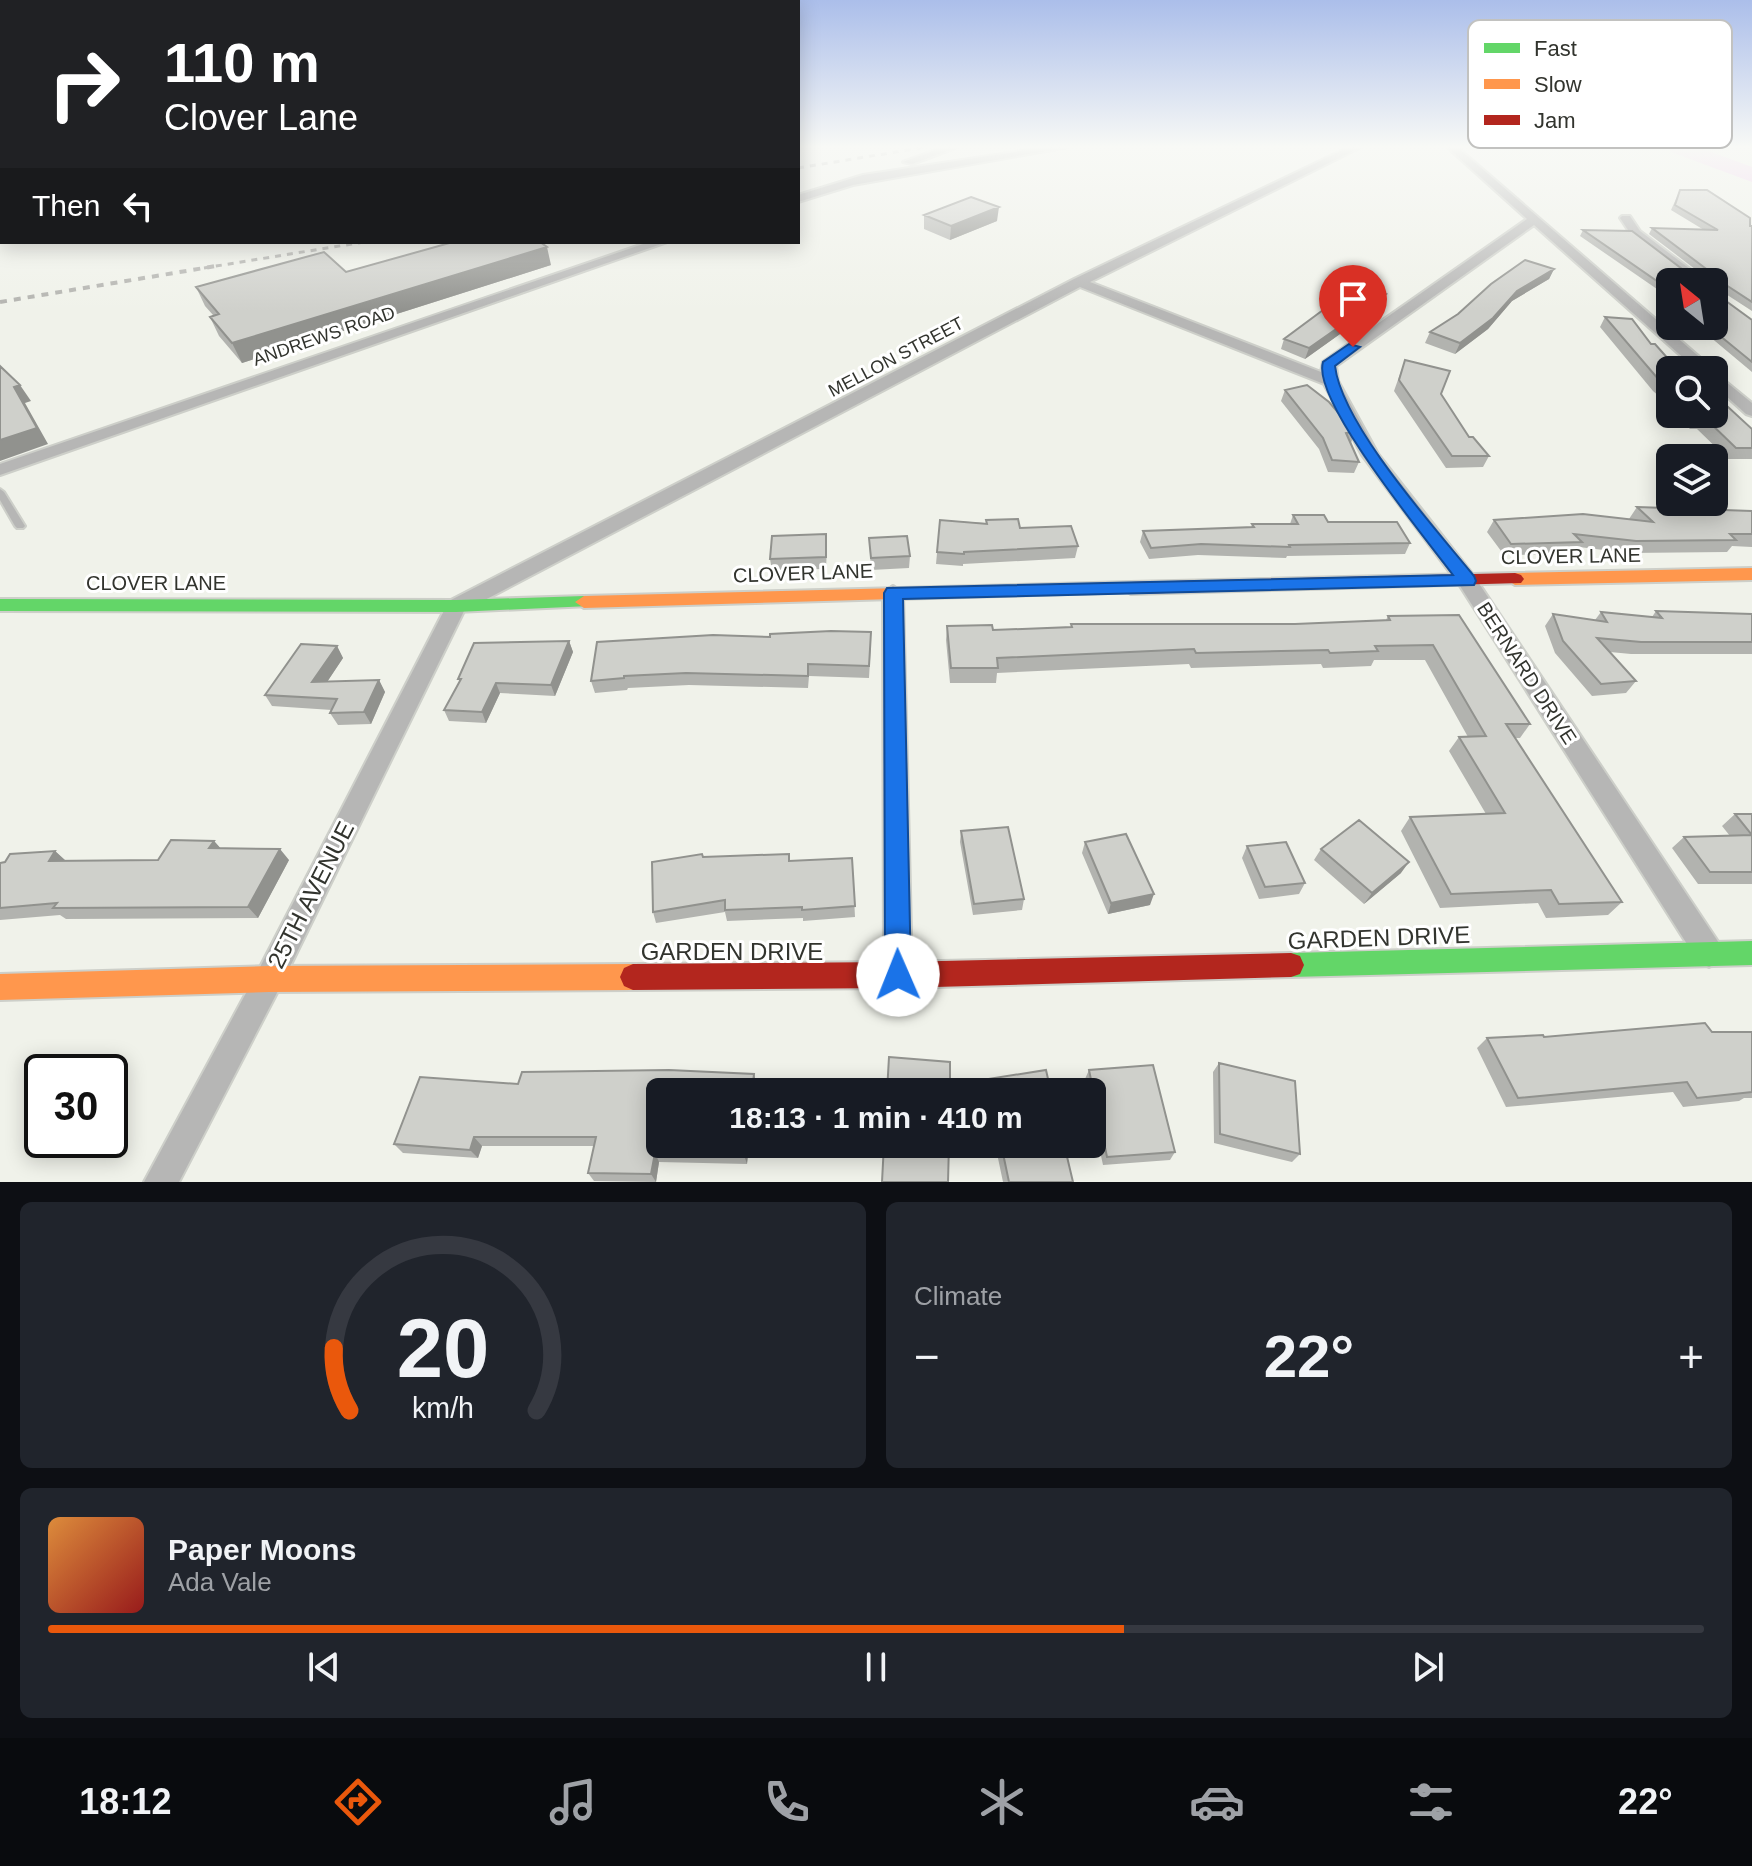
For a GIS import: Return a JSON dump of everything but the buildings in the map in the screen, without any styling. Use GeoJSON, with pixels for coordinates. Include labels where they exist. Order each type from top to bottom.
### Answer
{"type":"FeatureCollection","features":[{"type":"Feature","properties":{"kind":"street","name":"MELLON STREET"},"geometry":{"type":"LineString","coordinates":[[456,606],[1079,282],[1243,202]]}},
{"type":"Feature","properties":{"kind":"street"},"geometry":{"type":"LineString","coordinates":[[1514,202],[1690,356]]}},
{"type":"Feature","properties":{"kind":"street"},"geometry":{"type":"LineString","coordinates":[[1626,218],[1636,233],[1682,268]]}},
{"type":"Feature","properties":{"kind":"street"},"geometry":{"type":"LineString","coordinates":[[1079,282],[1330,381],[1328,365],[1534,220]]}},
{"type":"Feature","properties":{"kind":"street","name":"ANDREWS ROAD"},"geometry":{"type":"LineString","coordinates":[[0,470],[655,244]]}},
{"type":"Feature","properties":{"kind":"street","name":"BERNARD DRIVE"},"geometry":{"type":"LineString","coordinates":[[1330,381],[1370,455],[1467,581],[1709,953]]}},
{"type":"Feature","properties":{"kind":"street"},"geometry":{"type":"LineString","coordinates":[[1728,390],[1752,411]]}},
{"type":"Feature","properties":{"kind":"street","name":"CLOVER LANE"},"geometry":{"type":"LineString","coordinates":[[0,605],[456,606],[1752,574]]}},
{"type":"Feature","properties":{"kind":"street"},"geometry":{"type":"LineString","coordinates":[[893,593],[898,975]]}},
{"type":"Feature","properties":{"kind":"street","name":"25TH AVENUE"},"geometry":{"type":"LineString","coordinates":[[161,1182],[269,979],[456,606]]}},
{"type":"Feature","properties":{"kind":"street","name":"GARDEN DRIVE"},"geometry":{"type":"LineString","coordinates":[[0,987],[269,979],[898,975],[1752,953]]}},
{"type":"Feature","properties":{"kind":"lane"},"geometry":{"type":"LineString","coordinates":[[0,492],[20,526]]}},
{"type":"Feature","properties":{"kind":"railway"},"geometry":{"type":"LineString","coordinates":[[204,268],[352,244]]}},
{"type":"Feature","properties":{"kind":"railway"},"geometry":{"type":"LineString","coordinates":[[204,268],[216,266]]}},
{"type":"Feature","properties":{"kind":"railway"},"geometry":{"type":"LineString","coordinates":[[0,302],[204,268]]}},
{"type":"Feature","properties":{"kind":"traffic: fast"},"geometry":{"type":"LineString","coordinates":[[0,605],[456,606],[584,602]]}},
{"type":"Feature","properties":{"kind":"traffic: fast"},"geometry":{"type":"LineString","coordinates":[[1291,965],[1752,953]]}},
{"type":"Feature","properties":{"kind":"traffic: slow"},"geometry":{"type":"LineString","coordinates":[[1515,579],[1752,574]]}},
{"type":"Feature","properties":{"kind":"traffic: slow"},"geometry":{"type":"LineString","coordinates":[[584,602],[1131,588]]}},
{"type":"Feature","properties":{"kind":"traffic: slow"},"geometry":{"type":"LineString","coordinates":[[0,987],[269,979],[633,977]]}},
{"type":"Feature","properties":{"kind":"traffic: jam"},"geometry":{"type":"LineString","coordinates":[[1131,588],[1515,579]]}},
{"type":"Feature","properties":{"kind":"traffic: jam"},"geometry":{"type":"LineString","coordinates":[[633,977],[898,975],[1291,965]]}},
{"type":"Feature","properties":{"kind":"route"},"geometry":{"type":"LineString","coordinates":[[898,975],[893,593],[1467,581],[1370,455],[1330,381],[1328,365],[1353,347]]}}]}
